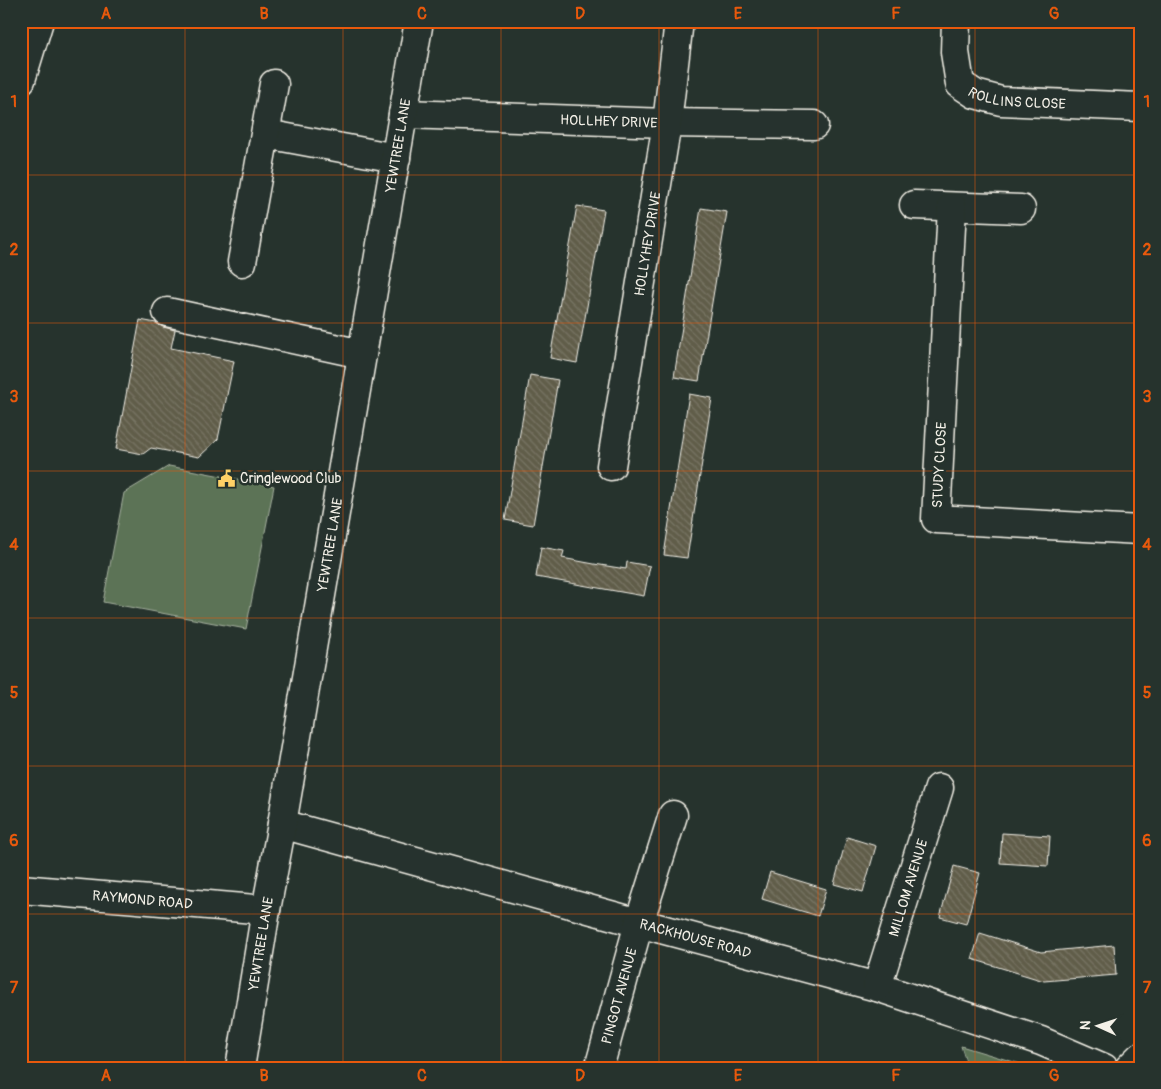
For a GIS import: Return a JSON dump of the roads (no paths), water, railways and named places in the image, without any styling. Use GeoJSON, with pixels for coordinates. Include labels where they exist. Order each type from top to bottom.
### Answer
{"type":"FeatureCollection","features":[{"type":"Feature","properties":{"kind":"street"},"geometry":{"type":"LineString","coordinates":[[21,80],[39,21]]}},
{"type":"Feature","properties":{"kind":"street","name":"YEWTREE LANE"},"geometry":{"type":"LineString","coordinates":[[240,1068],[419,21]]}},
{"type":"Feature","properties":{"kind":"street","name":"HOLLYHEY DRIVE"},"geometry":{"type":"LineString","coordinates":[[611,466],[667,123],[679,21]]}},
{"type":"Feature","properties":{"kind":"street","name":"ROLLINS CLOSE"},"geometry":{"type":"LineString","coordinates":[[956,21],[955,52],[960,84],[975,94],[1001,101],[1140,107]]}},
{"type":"Feature","properties":{"kind":"street"},"geometry":{"type":"LineString","coordinates":[[242,262],[274,84]]}},
{"type":"Feature","properties":{"kind":"street","name":"HOLLHEY DRIVE"},"geometry":{"type":"LineString","coordinates":[[404,114],[667,123],[814,125]]}},
{"type":"Feature","properties":{"kind":"street"},"geometry":{"type":"LineString","coordinates":[[266,134],[396,158]]}},
{"type":"Feature","properties":{"kind":"street"},"geometry":{"type":"LineString","coordinates":[[914,205],[1021,209]]}},
{"type":"Feature","properties":{"kind":"street","name":"STUDY CLOSE"},"geometry":{"type":"LineString","coordinates":[[952,207],[936,519],[1140,530]]}},
{"type":"Feature","properties":{"kind":"street"},"geometry":{"type":"LineString","coordinates":[[167,312],[362,354]]}},
{"type":"Feature","properties":{"kind":"street","name":"MILLOM AVENUE"},"geometry":{"type":"LineString","coordinates":[[878,987],[939,788]]}},
{"type":"Feature","properties":{"kind":"street","name":"PINGOT AVENUE"},"geometry":{"type":"LineString","coordinates":[[599,1068],[639,923],[673,815]]}},
{"type":"Feature","properties":{"kind":"street","name":"RACKHOUSE ROAD"},"geometry":{"type":"LineString","coordinates":[[282,824],[878,987],[1041,1041],[1104,1068]]}},
{"type":"Feature","properties":{"kind":"street","name":"RAYMOND ROAD"},"geometry":{"type":"LineString","coordinates":[[21,889],[266,910]]}},
{"type":"Feature","properties":{"kind":"street"},"geometry":{"type":"LineString","coordinates":[[1129,1068],[1140,1057]]}},
{"type":"Feature","properties":{"kind":"place","name":"Cringlewood Club"},"geometry":{"type":"Point","coordinates":[226,478]}}]}
